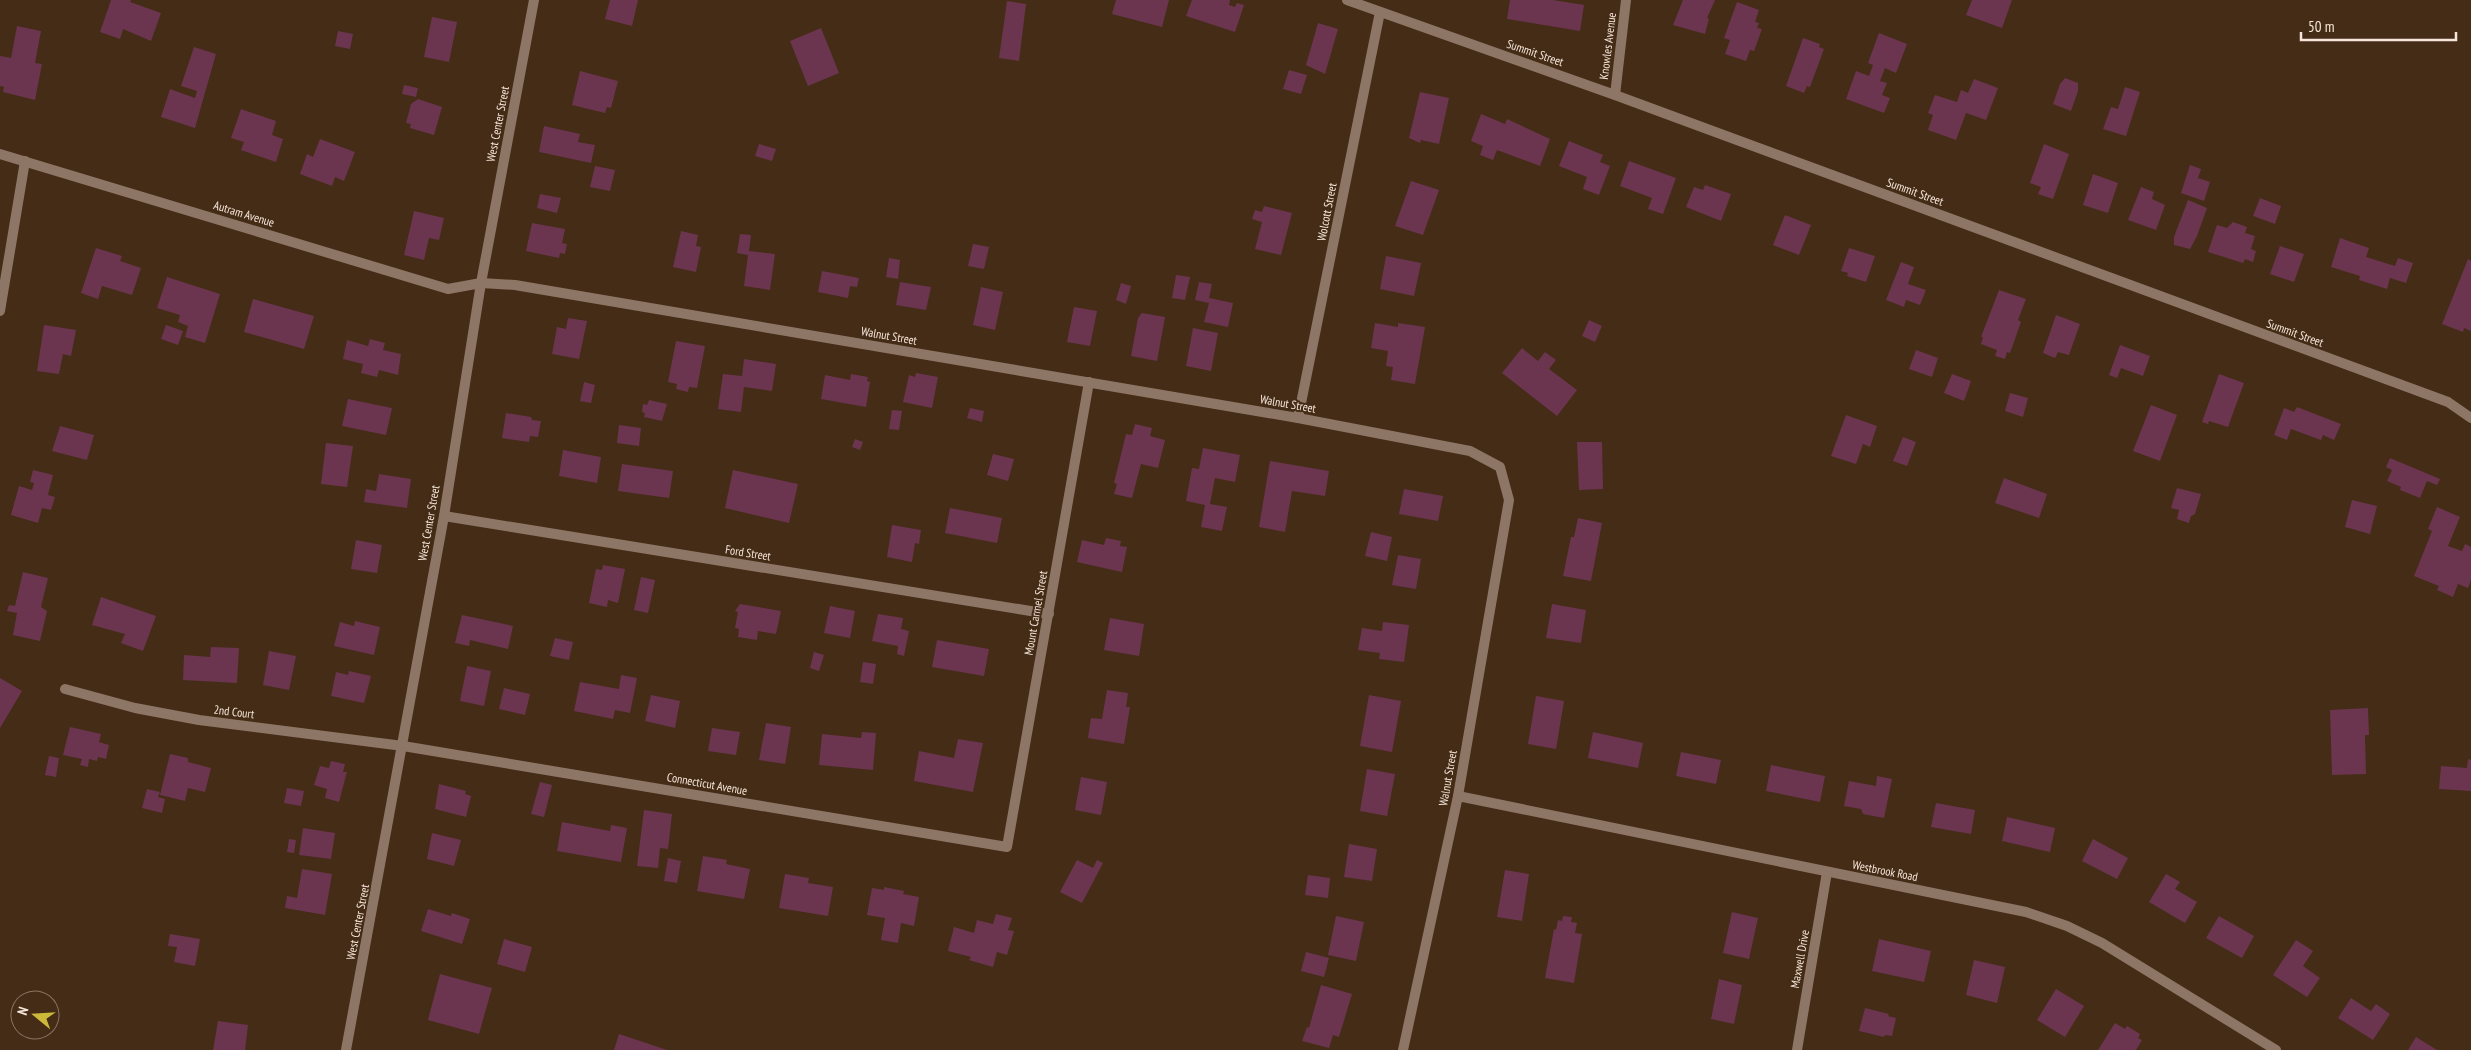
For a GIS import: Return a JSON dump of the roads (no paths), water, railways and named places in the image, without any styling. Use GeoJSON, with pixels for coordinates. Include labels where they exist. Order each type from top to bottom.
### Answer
{"type":"FeatureCollection","features":[{"type":"Feature","properties":{"kind":"street","name":"West Center Street"},"geometry":{"type":"LineString","coordinates":[[346,1050],[403,746],[444,516],[481,283],[534,0]]}},
{"type":"Feature","properties":{"kind":"street","name":"Summit Street"},"geometry":{"type":"LineString","coordinates":[[1347,0],[1614,95],[2448,402],[2471,418]]}},
{"type":"Feature","properties":{"kind":"street","name":"Knowles Avenue"},"geometry":{"type":"LineString","coordinates":[[1614,95],[1626,0]]}},
{"type":"Feature","properties":{"kind":"street","name":"Wolcott Street"},"geometry":{"type":"LineString","coordinates":[[1298,418],[1380,12]]}},
{"type":"Feature","properties":{"kind":"street","name":"Autram Avenue"},"geometry":{"type":"LineString","coordinates":[[0,154],[448,289],[481,283]]}},
{"type":"Feature","properties":{"kind":"street"},"geometry":{"type":"LineString","coordinates":[[0,311],[25,161]]}},
{"type":"Feature","properties":{"kind":"street","name":"Walnut Street"},"geometry":{"type":"LineString","coordinates":[[481,283],[515,285],[1298,418],[1470,451],[1500,466],[1509,500],[1458,796],[1403,1050]]}},
{"type":"Feature","properties":{"kind":"street","name":"Mount Carmel Street"},"geometry":{"type":"LineString","coordinates":[[1007,847],[1088,382]]}},
{"type":"Feature","properties":{"kind":"street","name":"Ford Street"},"geometry":{"type":"LineString","coordinates":[[444,516],[1049,614]]}},
{"type":"Feature","properties":{"kind":"street","name":"2nd Court"},"geometry":{"type":"LineString","coordinates":[[65,689],[135,708],[199,720],[403,746]]}},
{"type":"Feature","properties":{"kind":"street","name":"Connecticut Avenue"},"geometry":{"type":"LineString","coordinates":[[403,746],[1007,847]]}},
{"type":"Feature","properties":{"kind":"street","name":"Westbrook Road"},"geometry":{"type":"LineString","coordinates":[[1458,796],[2026,912],[2067,926],[2102,943],[2276,1050]]}},
{"type":"Feature","properties":{"kind":"street","name":"Maxwell Drive"},"geometry":{"type":"LineString","coordinates":[[1797,1050],[1827,872]]}}]}
